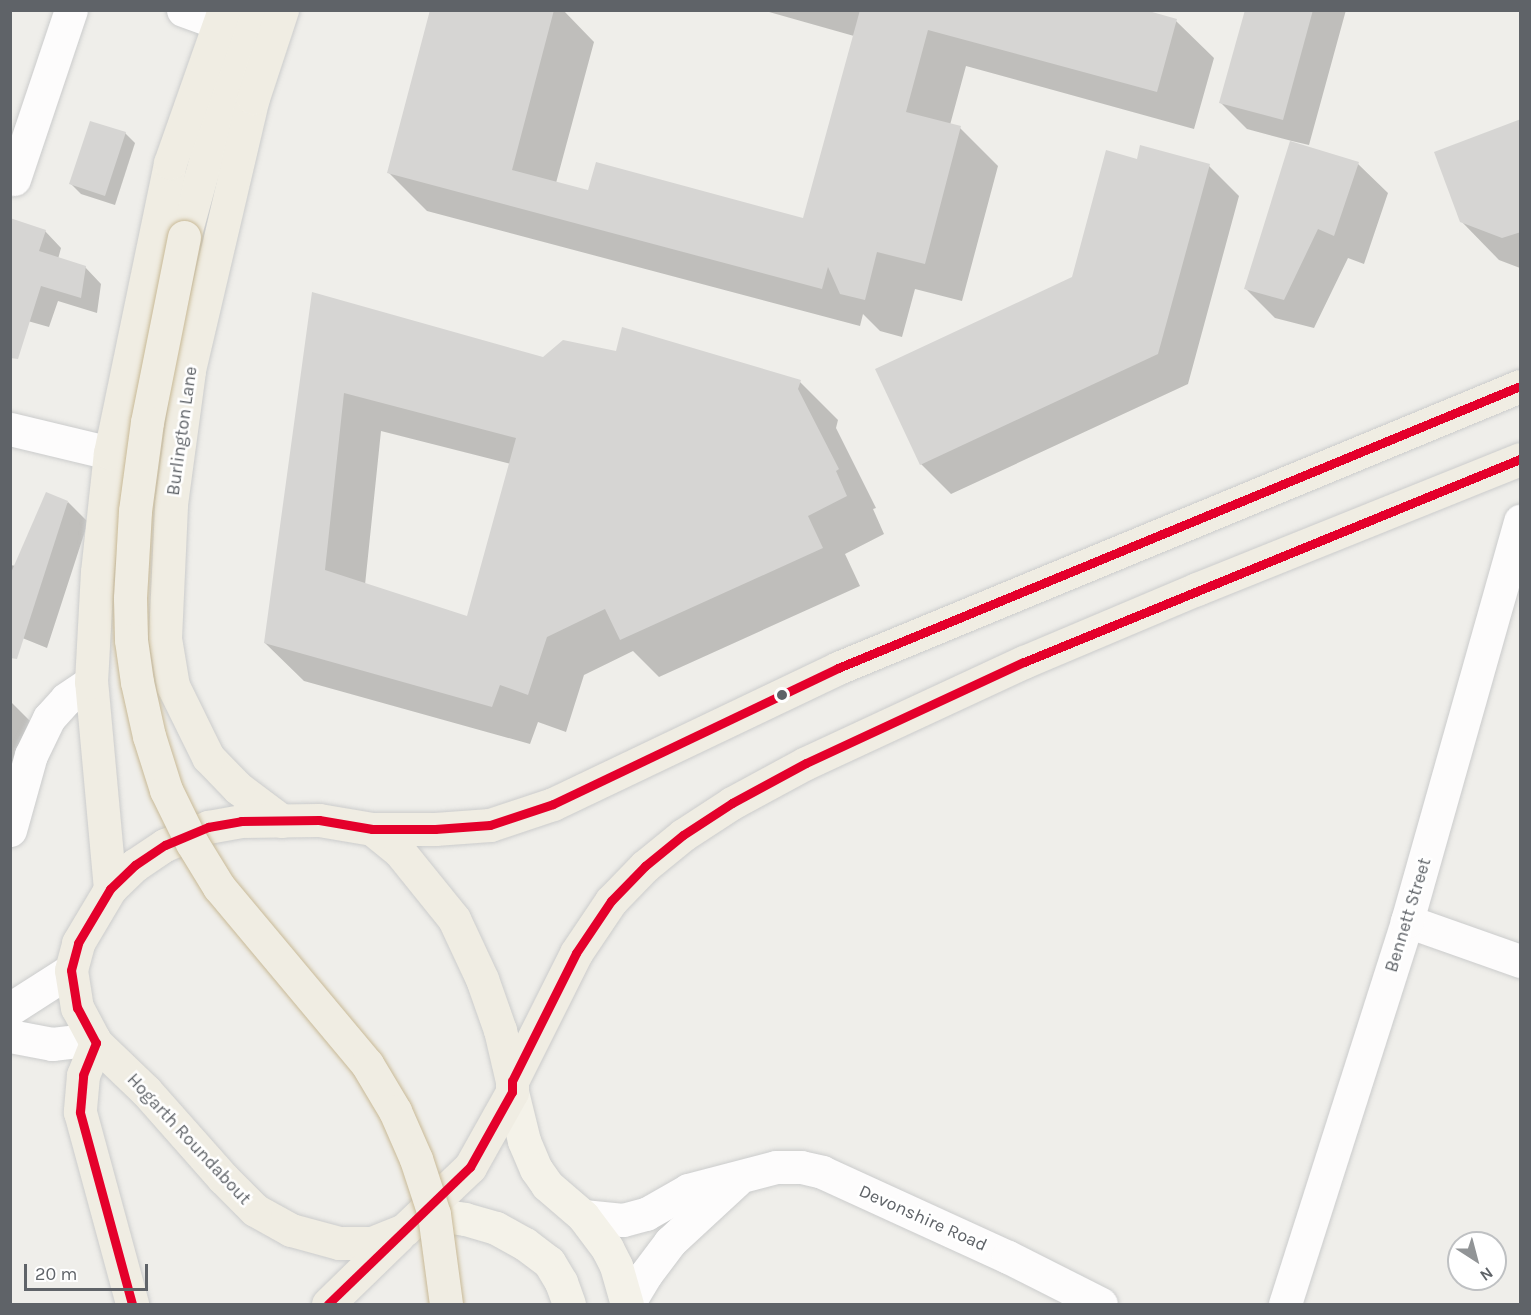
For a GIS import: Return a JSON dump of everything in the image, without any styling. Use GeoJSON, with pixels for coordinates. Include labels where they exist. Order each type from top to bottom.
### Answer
{"type":"FeatureCollection","features":[{"type":"Feature","properties":{"kind":"highway"},"geometry":{"type":"LineString","coordinates":[[252,10],[226,82],[184,237],[149,410],[135,512],[130,598],[131,640],[137,682],[149,736],[166,790],[192,843],[219,887],[367,1064],[395,1111],[416,1159],[434,1214],[446,1305]]}},
{"type":"Feature","properties":{"kind":"highway","name":"Burlington Lane"},"geometry":{"type":"LineString","coordinates":[[282,10],[253,98],[189,370],[171,504],[165,638],[172,686],[208,757],[238,788],[282,820]]}},
{"type":"Feature","properties":{"kind":"highway"},"geometry":{"type":"LineString","coordinates":[[110,889],[91,682],[97,572],[110,453],[170,163],[222,17]]}},
{"type":"Feature","properties":{"kind":"highway","name":"Hogarth Roundabout"},"geometry":{"type":"LineString","coordinates":[[1521,386],[838,668],[553,804],[490,825],[435,829],[372,829],[318,820],[241,821],[208,827],[165,845],[135,865],[110,889],[78,943],[71,970],[77,1008],[95,1041],[146,1091],[223,1178],[255,1210],[291,1230],[339,1243],[371,1243],[414,1222],[470,1167],[576,953],[611,901],[645,866],[684,835],[732,803],[816,758],[1035,658],[1521,459]]}},
{"type":"Feature","properties":{"kind":"highway"},"geometry":{"type":"LineString","coordinates":[[372,829],[399,852],[454,919],[493,1010],[512,1086]]}},
{"type":"Feature","properties":{"kind":"highway"},"geometry":{"type":"LineString","coordinates":[[95,1041],[83,1075],[80,1112],[132,1305]]}},
{"type":"Feature","properties":{"kind":"highway"},"geometry":{"type":"LineString","coordinates":[[328,1305],[414,1222]]}},
{"type":"Feature","properties":{"kind":"main road"},"geometry":{"type":"LineString","coordinates":[[512,1086],[524,1141],[536,1169],[547,1185],[583,1216],[607,1248],[616,1266],[628,1305]]}},
{"type":"Feature","properties":{"kind":"main road"},"geometry":{"type":"LineString","coordinates":[[414,1222],[465,1219],[496,1228],[525,1244],[549,1262],[561,1282],[569,1305]]}},
{"type":"Feature","properties":{"kind":"street"},"geometry":{"type":"LineString","coordinates":[[14,179],[71,10]]}},
{"type":"Feature","properties":{"kind":"street"},"geometry":{"type":"LineString","coordinates":[[183,10],[222,17]]}},
{"type":"Feature","properties":{"kind":"street"},"geometry":{"type":"LineString","coordinates":[[10,429],[110,453]]}},
{"type":"Feature","properties":{"kind":"street","name":"Bennett Street"},"geometry":{"type":"LineString","coordinates":[[1285,1305],[1407,921],[1521,522]]}},
{"type":"Feature","properties":{"kind":"street"},"geometry":{"type":"LineString","coordinates":[[10,830],[31,755],[49,718],[66,699],[91,682]]}},
{"type":"Feature","properties":{"kind":"street"},"geometry":{"type":"LineString","coordinates":[[1407,921],[1521,961]]}},
{"type":"Feature","properties":{"kind":"street"},"geometry":{"type":"LineString","coordinates":[[10,1009],[71,970]]}},
{"type":"Feature","properties":{"kind":"street"},"geometry":{"type":"LineString","coordinates":[[10,1036],[52,1044],[95,1041]]}},
{"type":"Feature","properties":{"kind":"street","name":"Devonshire Road"},"geometry":{"type":"LineString","coordinates":[[583,1216],[623,1220],[646,1214],[688,1190],[737,1180],[776,1167],[801,1167],[822,1172],[1008,1257],[1101,1305]]}},
{"type":"Feature","properties":{"kind":"street","name":"Devonshire Road"},"geometry":{"type":"LineString","coordinates":[[628,1305],[646,1274],[670,1242],[737,1180]]}},
{"type":"Feature","properties":{"kind":"building"},"geometry":{"type":"Polygon","coordinates":[[[430,10],[554,10],[512,170],[588,190],[596,162],[803,218],[860,10],[1145,10],[1177,19],[1157,92],[928,30],[906,112],[961,126],[925,264],[877,252],[865,300],[840,294],[828,267],[822,289],[387,173],[430,10]]]}},
{"type":"Feature","properties":{"kind":"building"},"geometry":{"type":"Polygon","coordinates":[[[1245,10],[1313,10],[1283,120],[1219,103],[1245,10]]]}},
{"type":"Feature","properties":{"kind":"building"},"geometry":{"type":"Polygon","coordinates":[[[1521,119],[1521,232],[1502,238],[1460,222],[1434,152],[1521,119]]]}},
{"type":"Feature","properties":{"kind":"building"},"geometry":{"type":"Polygon","coordinates":[[[90,121],[126,132],[105,196],[69,184],[90,121]]]}},
{"type":"Feature","properties":{"kind":"building"},"geometry":{"type":"Polygon","coordinates":[[[1290,141],[1359,162],[1334,236],[1318,229],[1284,300],[1244,289],[1290,141]]]}},
{"type":"Feature","properties":{"kind":"building"},"geometry":{"type":"Polygon","coordinates":[[[1140,145],[1210,164],[1158,354],[920,465],[875,369],[1072,277],[1106,150],[1137,159],[1140,145]]]}},
{"type":"Feature","properties":{"kind":"building"},"geometry":{"type":"Polygon","coordinates":[[[10,218],[46,230],[39,251],[86,266],[81,298],[41,286],[18,359],[10,358],[10,218]]]}},
{"type":"Feature","properties":{"kind":"building"},"geometry":{"type":"Polygon","coordinates":[[[312,292],[543,357],[563,340],[616,351],[622,327],[801,380],[798,389],[839,469],[836,471],[847,496],[808,516],[823,548],[620,640],[605,609],[547,637],[528,695],[500,685],[492,707],[264,643],[312,292]],[[344,393],[325,570],[467,616],[516,438],[344,393]]]}},
{"type":"Feature","properties":{"kind":"building"},"geometry":{"type":"Polygon","coordinates":[[[46,492],[68,501],[17,659],[10,658],[10,575],[46,492]]]}},
{"type":"Feature","properties":{"kind":"transit line"},"geometry":{"type":"LineString","coordinates":[[132,1304],[80,1112],[83,1075],[96,1043],[77,1008],[71,970],[78,943],[110,889],[135,865],[165,845],[208,827],[241,821],[319,820],[372,829],[435,829],[490,825],[553,804],[838,668],[1520,386]]}},
{"type":"Feature","properties":{"kind":"transit line"},"geometry":{"type":"LineString","coordinates":[[328,1304],[470,1167],[512,1092],[512,1081],[576,953],[611,901],[645,866],[683,835],[732,803],[806,763],[1024,662],[1520,459]]}}]}
